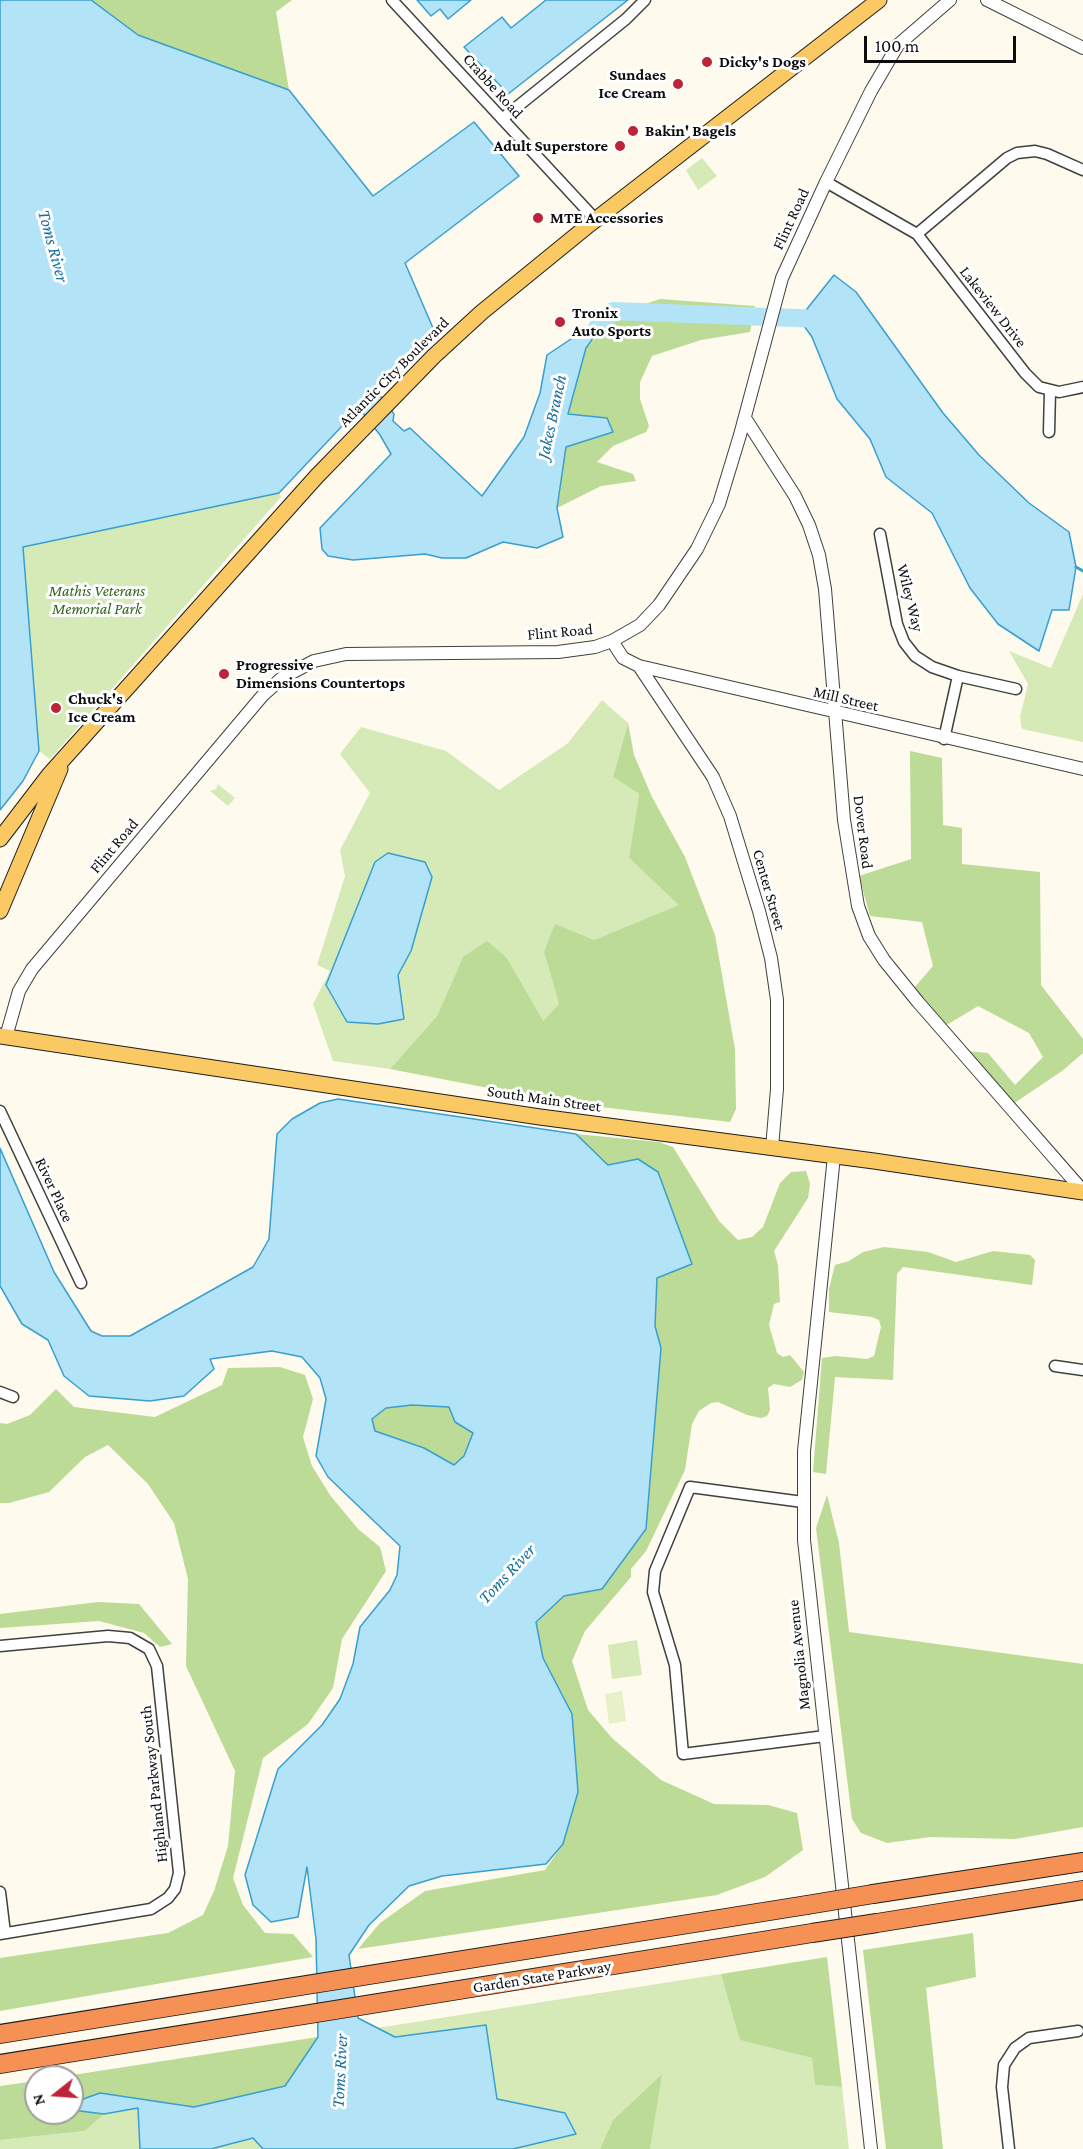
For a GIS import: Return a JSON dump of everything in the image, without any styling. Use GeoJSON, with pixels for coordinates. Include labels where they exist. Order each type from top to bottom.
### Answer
{"type":"FeatureCollection","features":[{"type":"Feature","properties":{"kind":"highway"},"geometry":{"type":"LineString","coordinates":[[1056,1865],[1083,1853]]}},
{"type":"Feature","properties":{"kind":"highway","name":"Garden State Parkway"},"geometry":{"type":"LineString","coordinates":[[0,2034],[1083,1862]]}},
{"type":"Feature","properties":{"kind":"highway","name":"Garden State Parkway"},"geometry":{"type":"LineString","coordinates":[[0,2064],[1083,1890]]}},
{"type":"Feature","properties":{"kind":"main road","name":"Atlantic City Boulevard"},"geometry":{"type":"LineString","coordinates":[[0,839],[42,784],[180,628],[347,444],[400,390],[482,312],[596,220],[879,0]]}},
{"type":"Feature","properties":{"kind":"main road"},"geometry":{"type":"LineString","coordinates":[[0,911],[62,764]]}},
{"type":"Feature","properties":{"kind":"main road","name":"South Main Street"},"geometry":{"type":"LineString","coordinates":[[3,1036],[540,1117],[1083,1192]]}},
{"type":"Feature","properties":{"kind":"street","name":"Crabbe Road"},"geometry":{"type":"LineString","coordinates":[[392,0],[596,220]]}},
{"type":"Feature","properties":{"kind":"street"},"geometry":{"type":"LineString","coordinates":[[502,119],[626,19],[645,0]]}},
{"type":"Feature","properties":{"kind":"street","name":"Flint Road"},"geometry":{"type":"LineString","coordinates":[[3,1036],[19,992],[32,969],[257,702],[282,678],[314,661],[346,654],[558,652],[595,647],[612,641],[640,625],[659,605],[697,549],[728,479],[782,278],[826,182],[871,91],[897,45],[950,0]]}},
{"type":"Feature","properties":{"kind":"street"},"geometry":{"type":"LineString","coordinates":[[987,0],[1083,48]]}},
{"type":"Feature","properties":{"kind":"street"},"geometry":{"type":"LineString","coordinates":[[917,234],[1007,158],[1017,153],[1035,151],[1047,153],[1083,170]]}},
{"type":"Feature","properties":{"kind":"street","name":"Lakeview Drive"},"geometry":{"type":"LineString","coordinates":[[826,182],[917,234],[1025,373],[1039,387],[1050,391]]}},
{"type":"Feature","properties":{"kind":"street"},"geometry":{"type":"LineString","coordinates":[[1049,432],[1050,391],[1083,387]]}},
{"type":"Feature","properties":{"kind":"street","name":"Dover Road"},"geometry":{"type":"LineString","coordinates":[[745,418],[795,496],[809,525],[819,555],[825,589],[834,713],[851,872],[858,906],[869,936],[884,960],[918,1002],[1083,1192]]}},
{"type":"Feature","properties":{"kind":"street","name":"Wiley Way"},"geometry":{"type":"LineString","coordinates":[[880,534],[897,624],[904,642],[915,656],[932,666],[958,676],[1016,689]]}},
{"type":"Feature","properties":{"kind":"street","name":"Mill Street"},"geometry":{"type":"LineString","coordinates":[[612,641],[623,658],[639,666],[1083,769]]}},
{"type":"Feature","properties":{"kind":"street","name":"Center Street"},"geometry":{"type":"LineString","coordinates":[[639,666],[713,777],[730,816],[759,911],[771,958],[777,1000],[777,1089],[772,1148]]}},
{"type":"Feature","properties":{"kind":"street"},"geometry":{"type":"LineString","coordinates":[[944,738],[958,676]]}},
{"type":"Feature","properties":{"kind":"street","name":"River Place"},"geometry":{"type":"LineString","coordinates":[[0,1111],[81,1283]]}},
{"type":"Feature","properties":{"kind":"street","name":"Magnolia Avenue"},"geometry":{"type":"LineString","coordinates":[[834,1156],[804,1451],[803,1502],[805,1552],[871,2149]]}},
{"type":"Feature","properties":{"kind":"street"},"geometry":{"type":"LineString","coordinates":[[1055,1366],[1083,1370]]}},
{"type":"Feature","properties":{"kind":"street"},"geometry":{"type":"LineString","coordinates":[[0,1392],[13,1397]]}},
{"type":"Feature","properties":{"kind":"street"},"geometry":{"type":"LineString","coordinates":[[803,1502],[690,1487],[655,1571],[654,1592],[658,1614],[675,1665],[683,1754],[825,1736]]}},
{"type":"Feature","properties":{"kind":"street","name":"Highland Parkway South"},"geometry":{"type":"LineString","coordinates":[[0,1646],[108,1636],[130,1638],[149,1649],[157,1666],[179,1873],[175,1889],[168,1898],[151,1909],[2,1933],[0,1892]]}},
{"type":"Feature","properties":{"kind":"street"},"geometry":{"type":"LineString","coordinates":[[1009,2149],[1002,2087],[1004,2065],[1015,2048],[1029,2038],[1078,2031]]}},
{"type":"Feature","properties":{"kind":"green space"},"geometry":{"type":"Polygon","coordinates":[[[91,0],[292,0],[276,12],[289,90],[138,35],[91,0]]]}},
{"type":"Feature","properties":{"kind":"green space"},"geometry":{"type":"Polygon","coordinates":[[[702,158],[717,176],[698,190],[686,170],[702,158]]]}},
{"type":"Feature","properties":{"kind":"green space"},"geometry":{"type":"Polygon","coordinates":[[[660,299],[755,306],[750,332],[701,340],[652,356],[640,382],[640,399],[649,426],[646,432],[613,446],[597,462],[633,474],[636,481],[601,486],[557,508],[566,447],[607,418],[568,415],[586,348],[621,312],[660,299]]]}},
{"type":"Feature","properties":{"kind":"green space","name":"Mathis Veterans Memorial Park"},"geometry":{"type":"Polygon","coordinates":[[[279,493],[281,497],[50,759],[39,751],[23,547],[279,493]]]}},
{"type":"Feature","properties":{"kind":"green space"},"geometry":{"type":"Polygon","coordinates":[[[1083,594],[1083,742],[1022,729],[1020,717],[1028,684],[1009,651],[1051,668],[1083,594]]]}},
{"type":"Feature","properties":{"kind":"green space"},"geometry":{"type":"Polygon","coordinates":[[[602,700],[628,723],[613,777],[639,794],[629,858],[680,905],[594,940],[544,952],[559,1004],[542,1022],[507,958],[463,957],[437,1016],[390,1069],[333,1061],[313,1004],[330,971],[317,965],[345,876],[340,850],[370,793],[340,754],[361,727],[446,751],[499,790],[568,743],[602,700]],[[411,951],[347,1022],[378,1024],[404,1019],[398,975],[411,951]]]}},
{"type":"Feature","properties":{"kind":"green space"},"geometry":{"type":"Polygon","coordinates":[[[628,723],[634,755],[652,797],[685,857],[715,935],[735,1049],[736,1109],[730,1122],[566,1103],[390,1069],[437,1016],[463,957],[487,941],[507,958],[543,1021],[559,1004],[544,952],[555,924],[594,940],[679,905],[629,858],[639,794],[613,777],[628,723]]]}},
{"type":"Feature","properties":{"kind":"green space"},"geometry":{"type":"Polygon","coordinates":[[[910,751],[942,758],[943,825],[962,828],[962,864],[1040,872],[1041,985],[1083,1039],[1083,1053],[1062,1071],[1013,1104],[968,1051],[988,1053],[1015,1085],[1043,1057],[1029,1033],[978,1006],[945,1026],[914,988],[933,966],[922,922],[870,916],[859,876],[911,859],[910,751]]]}},
{"type":"Feature","properties":{"kind":"green space"},"geometry":{"type":"Polygon","coordinates":[[[218,784],[235,798],[228,806],[210,791],[216,789],[218,784]]]}},
{"type":"Feature","properties":{"kind":"green space"},"geometry":{"type":"Polygon","coordinates":[[[576,1134],[659,1142],[673,1147],[719,1221],[738,1240],[752,1237],[763,1227],[780,1183],[791,1172],[806,1171],[810,1184],[808,1198],[774,1251],[778,1265],[780,1302],[774,1304],[769,1325],[777,1353],[783,1357],[790,1355],[804,1372],[802,1380],[790,1387],[774,1384],[768,1388],[770,1410],[767,1416],[761,1418],[747,1415],[718,1402],[711,1403],[699,1411],[692,1424],[685,1470],[646,1551],[631,1569],[631,1577],[585,1631],[572,1661],[588,1710],[612,1738],[661,1780],[714,1804],[768,1805],[797,1813],[803,1850],[765,1877],[717,1895],[358,1949],[380,1923],[425,1891],[545,1870],[563,1844],[572,1714],[543,1658],[536,1622],[564,1596],[602,1589],[654,1422],[661,1348],[655,1326],[657,1278],[638,1159],[608,1165],[576,1134]]]}},
{"type":"Feature","properties":{"kind":"green space"},"geometry":{"type":"Polygon","coordinates":[[[884,1247],[928,1252],[956,1262],[993,1251],[1030,1255],[1035,1260],[1032,1285],[903,1267],[897,1274],[893,1380],[835,1377],[826,1474],[813,1472],[822,1358],[836,1356],[867,1359],[874,1356],[881,1327],[879,1320],[872,1317],[829,1312],[829,1289],[835,1265],[849,1261],[863,1252],[884,1247]]]}},
{"type":"Feature","properties":{"kind":"green space"},"geometry":{"type":"Polygon","coordinates":[[[280,1367],[305,1375],[313,1399],[303,1437],[312,1466],[330,1495],[358,1529],[380,1547],[386,1571],[342,1639],[333,1688],[308,1724],[263,1758],[233,1878],[243,1905],[265,1933],[293,1934],[313,1957],[0,2011],[0,1958],[168,1933],[203,1915],[214,1891],[228,1846],[235,1771],[186,1666],[188,1579],[174,1523],[148,1484],[108,1445],[85,1457],[49,1492],[9,1503],[0,1503],[0,1423],[7,1424],[30,1415],[56,1389],[74,1407],[155,1417],[222,1385],[228,1368],[280,1367]]]}},
{"type":"Feature","properties":{"kind":"green space"},"geometry":{"type":"Polygon","coordinates":[[[412,1405],[449,1407],[455,1422],[473,1432],[464,1456],[454,1465],[424,1448],[375,1431],[372,1419],[386,1408],[412,1405]]]}},
{"type":"Feature","properties":{"kind":"green space"},"geometry":{"type":"Polygon","coordinates":[[[827,1495],[839,1543],[849,1632],[1083,1664],[1083,1827],[1015,1839],[930,1837],[887,1843],[861,1833],[852,1819],[816,1528],[827,1495]]]}},
{"type":"Feature","properties":{"kind":"green space"},"geometry":{"type":"Polygon","coordinates":[[[98,1602],[139,1604],[172,1644],[160,1647],[144,1633],[99,1621],[0,1628],[0,1614],[98,1602]]]}},
{"type":"Feature","properties":{"kind":"green space"},"geometry":{"type":"Polygon","coordinates":[[[637,1640],[642,1675],[612,1679],[608,1645],[637,1640]]]}},
{"type":"Feature","properties":{"kind":"green space"},"geometry":{"type":"Polygon","coordinates":[[[622,1691],[626,1721],[609,1724],[605,1694],[622,1691]]]}},
{"type":"Feature","properties":{"kind":"green space"},"geometry":{"type":"Polygon","coordinates":[[[973,1933],[976,1977],[926,1988],[943,2149],[886,2149],[863,1950],[973,1933]]]}},
{"type":"Feature","properties":{"kind":"green space"},"geometry":{"type":"Polygon","coordinates":[[[827,1957],[842,2087],[815,2085],[812,2058],[740,2040],[721,1974],[827,1957]]]}},
{"type":"Feature","properties":{"kind":"green space"},"geometry":{"type":"Polygon","coordinates":[[[721,1974],[741,2040],[812,2058],[815,2085],[842,2087],[849,2149],[650,2149],[661,2075],[613,2120],[600,2149],[513,2149],[575,2134],[565,2113],[497,2099],[486,2025],[395,2037],[377,2028],[721,1974]]]}},
{"type":"Feature","properties":{"kind":"green space"},"geometry":{"type":"Polygon","coordinates":[[[318,2037],[285,2086],[194,2107],[100,2093],[84,2099],[84,2073],[318,2037]]]}},
{"type":"Feature","properties":{"kind":"green space"},"geometry":{"type":"Polygon","coordinates":[[[662,2074],[650,2149],[600,2149],[613,2120],[662,2074]]]}},
{"type":"Feature","properties":{"kind":"green space"},"geometry":{"type":"Polygon","coordinates":[[[24,2083],[24,2125],[84,2125],[84,2112],[104,2114],[85,2131],[0,2140],[0,2086],[24,2083]]]}},
{"type":"Feature","properties":{"kind":"green space"},"geometry":{"type":"Polygon","coordinates":[[[138,2108],[140,2149],[0,2149],[0,2140],[85,2131],[104,2114],[138,2108]]]}},
{"type":"Feature","properties":{"kind":"green space"},"geometry":{"type":"Polygon","coordinates":[[[253,2138],[263,2149],[211,2149],[253,2138]]]}},
{"type":"Feature","properties":{"kind":"water","name":"Toms River"},"geometry":{"type":"Polygon","coordinates":[[[0,0],[91,0],[138,35],[289,90],[373,196],[474,122],[519,176],[405,263],[433,328],[376,390],[394,414],[393,421],[404,431],[410,428],[482,496],[524,437],[540,393],[547,355],[613,311],[586,348],[568,414],[607,418],[613,432],[566,447],[557,508],[563,537],[537,548],[503,542],[466,558],[442,558],[425,554],[353,560],[328,556],[322,549],[320,528],[391,454],[380,435],[359,408],[279,493],[23,547],[39,751],[23,781],[0,810],[0,0]]]}},
{"type":"Feature","properties":{"kind":"water"},"geometry":{"type":"Polygon","coordinates":[[[417,0],[471,0],[448,19],[440,9],[431,16],[417,0]]]}},
{"type":"Feature","properties":{"kind":"water"},"geometry":{"type":"Polygon","coordinates":[[[546,0],[628,0],[508,94],[464,47],[502,17],[511,28],[546,0]]]}},
{"type":"Feature","properties":{"kind":"water"},"geometry":{"type":"Polygon","coordinates":[[[834,275],[856,292],[943,413],[979,455],[1029,503],[1069,532],[1076,567],[1069,610],[1052,610],[1039,651],[998,624],[970,588],[932,513],[886,477],[870,439],[837,399],[812,337],[799,319],[834,275]]]}},
{"type":"Feature","properties":{"kind":"water"},"geometry":{"type":"Polygon","coordinates":[[[388,853],[425,862],[432,877],[411,951],[398,975],[404,1019],[378,1024],[347,1022],[326,985],[375,862],[388,853]]]}},
{"type":"Feature","properties":{"kind":"water","name":"Toms River"},"geometry":{"type":"Polygon","coordinates":[[[338,1099],[576,1134],[608,1165],[638,1159],[658,1172],[692,1264],[657,1278],[655,1326],[661,1348],[646,1529],[602,1589],[564,1596],[536,1622],[543,1658],[572,1714],[578,1792],[563,1844],[546,1864],[442,1876],[409,1886],[369,1925],[349,1955],[358,2018],[395,2037],[486,2025],[497,2099],[565,2113],[576,2134],[513,2149],[263,2149],[253,2138],[211,2149],[140,2149],[138,2108],[104,2114],[84,2112],[84,2099],[100,2093],[194,2107],[285,2086],[318,2037],[316,1939],[307,1867],[298,1917],[271,1922],[253,1905],[245,1875],[278,1769],[322,1725],[340,1699],[353,1664],[360,1627],[390,1590],[397,1575],[400,1546],[328,1477],[316,1456],[326,1399],[320,1378],[302,1357],[272,1351],[210,1359],[214,1369],[184,1396],[150,1401],[89,1396],[64,1376],[48,1340],[22,1324],[0,1286],[0,1148],[54,1272],[91,1331],[102,1336],[130,1336],[253,1267],[269,1239],[277,1134],[292,1119],[320,1103],[338,1099]],[[412,1405],[386,1408],[372,1419],[375,1431],[424,1448],[454,1465],[464,1456],[473,1433],[455,1422],[449,1407],[412,1405]]]}},
{"type":"Feature","properties":{"kind":"waterway","name":"Jakes Branch"},"geometry":{"type":"LineString","coordinates":[[597,328],[613,311],[822,319]]}},
{"type":"Feature","properties":{"kind":"waterway","name":"Jakes Branch"},"geometry":{"type":"LineString","coordinates":[[1076,567],[1083,571]]}},
{"type":"Feature","properties":{"kind":"place","name":"Dicky's Dogs"},"geometry":{"type":"Point","coordinates":[707,62]}},
{"type":"Feature","properties":{"kind":"place","name":"Sundaes Ice Cream"},"geometry":{"type":"Point","coordinates":[678,84]}},
{"type":"Feature","properties":{"kind":"place","name":"Bakin' Bagels"},"geometry":{"type":"Point","coordinates":[633,131]}},
{"type":"Feature","properties":{"kind":"place","name":"Adult Superstore"},"geometry":{"type":"Point","coordinates":[620,146]}},
{"type":"Feature","properties":{"kind":"place","name":"MTE Accessories"},"geometry":{"type":"Point","coordinates":[538,218]}},
{"type":"Feature","properties":{"kind":"place","name":"Tronix Auto Sports"},"geometry":{"type":"Point","coordinates":[560,322]}},
{"type":"Feature","properties":{"kind":"place","name":"Progressive Dimensions Countertops"},"geometry":{"type":"Point","coordinates":[224,674]}},
{"type":"Feature","properties":{"kind":"place","name":"Chuck's Ice Cream"},"geometry":{"type":"Point","coordinates":[56,708]}}]}
